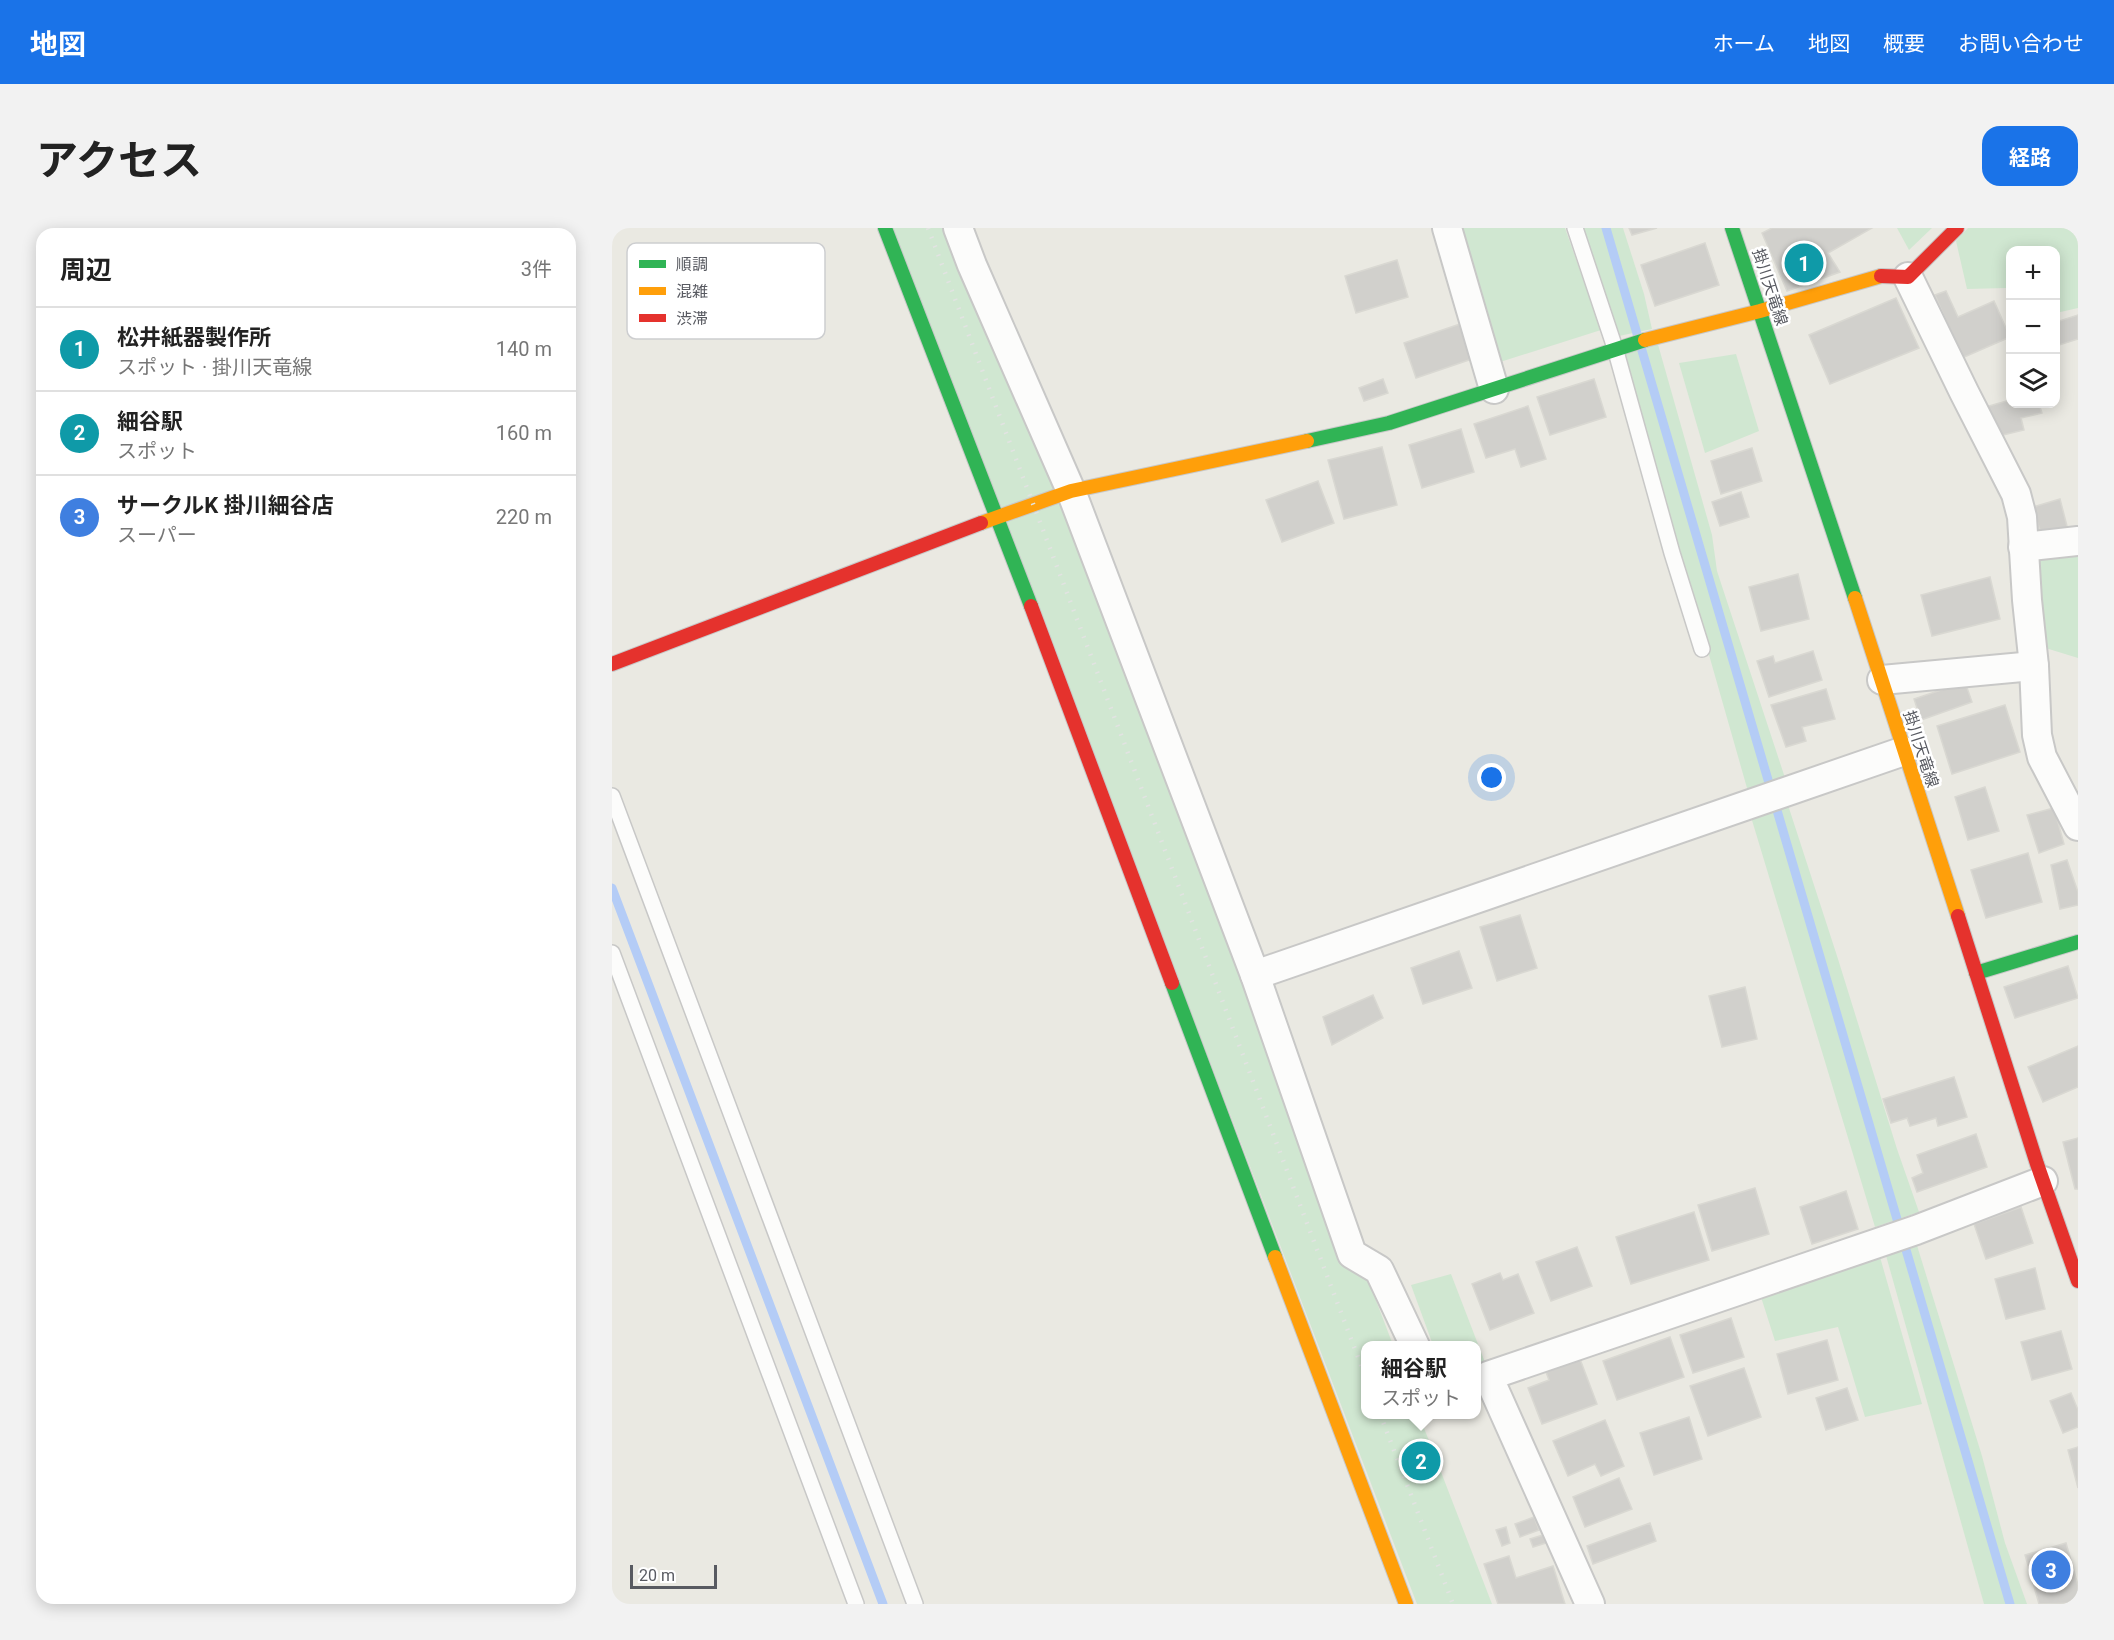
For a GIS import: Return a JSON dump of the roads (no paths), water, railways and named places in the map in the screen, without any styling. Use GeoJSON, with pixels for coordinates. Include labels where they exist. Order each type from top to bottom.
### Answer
{"type":"FeatureCollection","features":[{"type":"Feature","properties":{"kind":"street"},"geometry":{"type":"LineString","coordinates":[[885,228],[997,517],[1406,1604]]}},
{"type":"Feature","properties":{"kind":"street"},"geometry":{"type":"LineString","coordinates":[[958,228],[1071,491],[1255,975],[1352,1254],[1379,1270],[1413,1341]]}},
{"type":"Feature","properties":{"kind":"street"},"geometry":{"type":"LineString","coordinates":[[1447,228],[1494,389]]}},
{"type":"Feature","properties":{"kind":"street","name":"掛川天竜線"},"geometry":{"type":"LineString","coordinates":[[1732,228],[1882,681],[2043,1181],[2078,1281]]}},
{"type":"Feature","properties":{"kind":"street"},"geometry":{"type":"LineString","coordinates":[[612,664],[1071,491],[1389,423],[1619,347],[1760,312],[1879,276],[1908,278],[1957,228]]}},
{"type":"Feature","properties":{"kind":"street"},"geometry":{"type":"LineString","coordinates":[[1908,278],[2016,494],[2022,517],[2037,735],[2042,757],[2078,826]]}},
{"type":"Feature","properties":{"kind":"street"},"geometry":{"type":"LineString","coordinates":[[2023,547],[2078,542]]}},
{"type":"Feature","properties":{"kind":"street"},"geometry":{"type":"LineString","coordinates":[[1882,681],[2034,666]]}},
{"type":"Feature","properties":{"kind":"street"},"geometry":{"type":"LineString","coordinates":[[1255,975],[1904,752]]}},
{"type":"Feature","properties":{"kind":"street"},"geometry":{"type":"LineString","coordinates":[[1976,973],[2078,942]]}},
{"type":"Feature","properties":{"kind":"street"},"geometry":{"type":"LineString","coordinates":[[1590,1604],[1482,1378],[1882,1242],[2043,1181]]}},
{"type":"Feature","properties":{"kind":"lane"},"geometry":{"type":"LineString","coordinates":[[1575,228],[1619,347],[1672,553],[1702,649]]}},
{"type":"Feature","properties":{"kind":"lane"},"geometry":{"type":"LineString","coordinates":[[612,796],[915,1604]]}},
{"type":"Feature","properties":{"kind":"lane"},"geometry":{"type":"LineString","coordinates":[[612,953],[856,1604]]}},
{"type":"Feature","properties":{"kind":"waterway"},"geometry":{"type":"LineString","coordinates":[[1606,228],[2010,1604]]}},
{"type":"Feature","properties":{"kind":"waterway"},"geometry":{"type":"LineString","coordinates":[[612,888],[883,1604]]}},
{"type":"Feature","properties":{"kind":"railway"},"geometry":{"type":"LineString","coordinates":[[928,228],[1361,1365]]}},
{"type":"Feature","properties":{"kind":"railway"},"geometry":{"type":"LineString","coordinates":[[1382,1419],[1453,1604]]}},
{"type":"Feature","properties":{"kind":"place","name":"松井紙器製作所"},"geometry":{"type":"Point","coordinates":[1804,263]}},
{"type":"Feature","properties":{"kind":"place","name":"細谷駅"},"geometry":{"type":"Point","coordinates":[1421,1461]}},
{"type":"Feature","properties":{"kind":"place","name":"サークルK 掛川細谷店"},"geometry":{"type":"Point","coordinates":[2051,1570]}}]}
